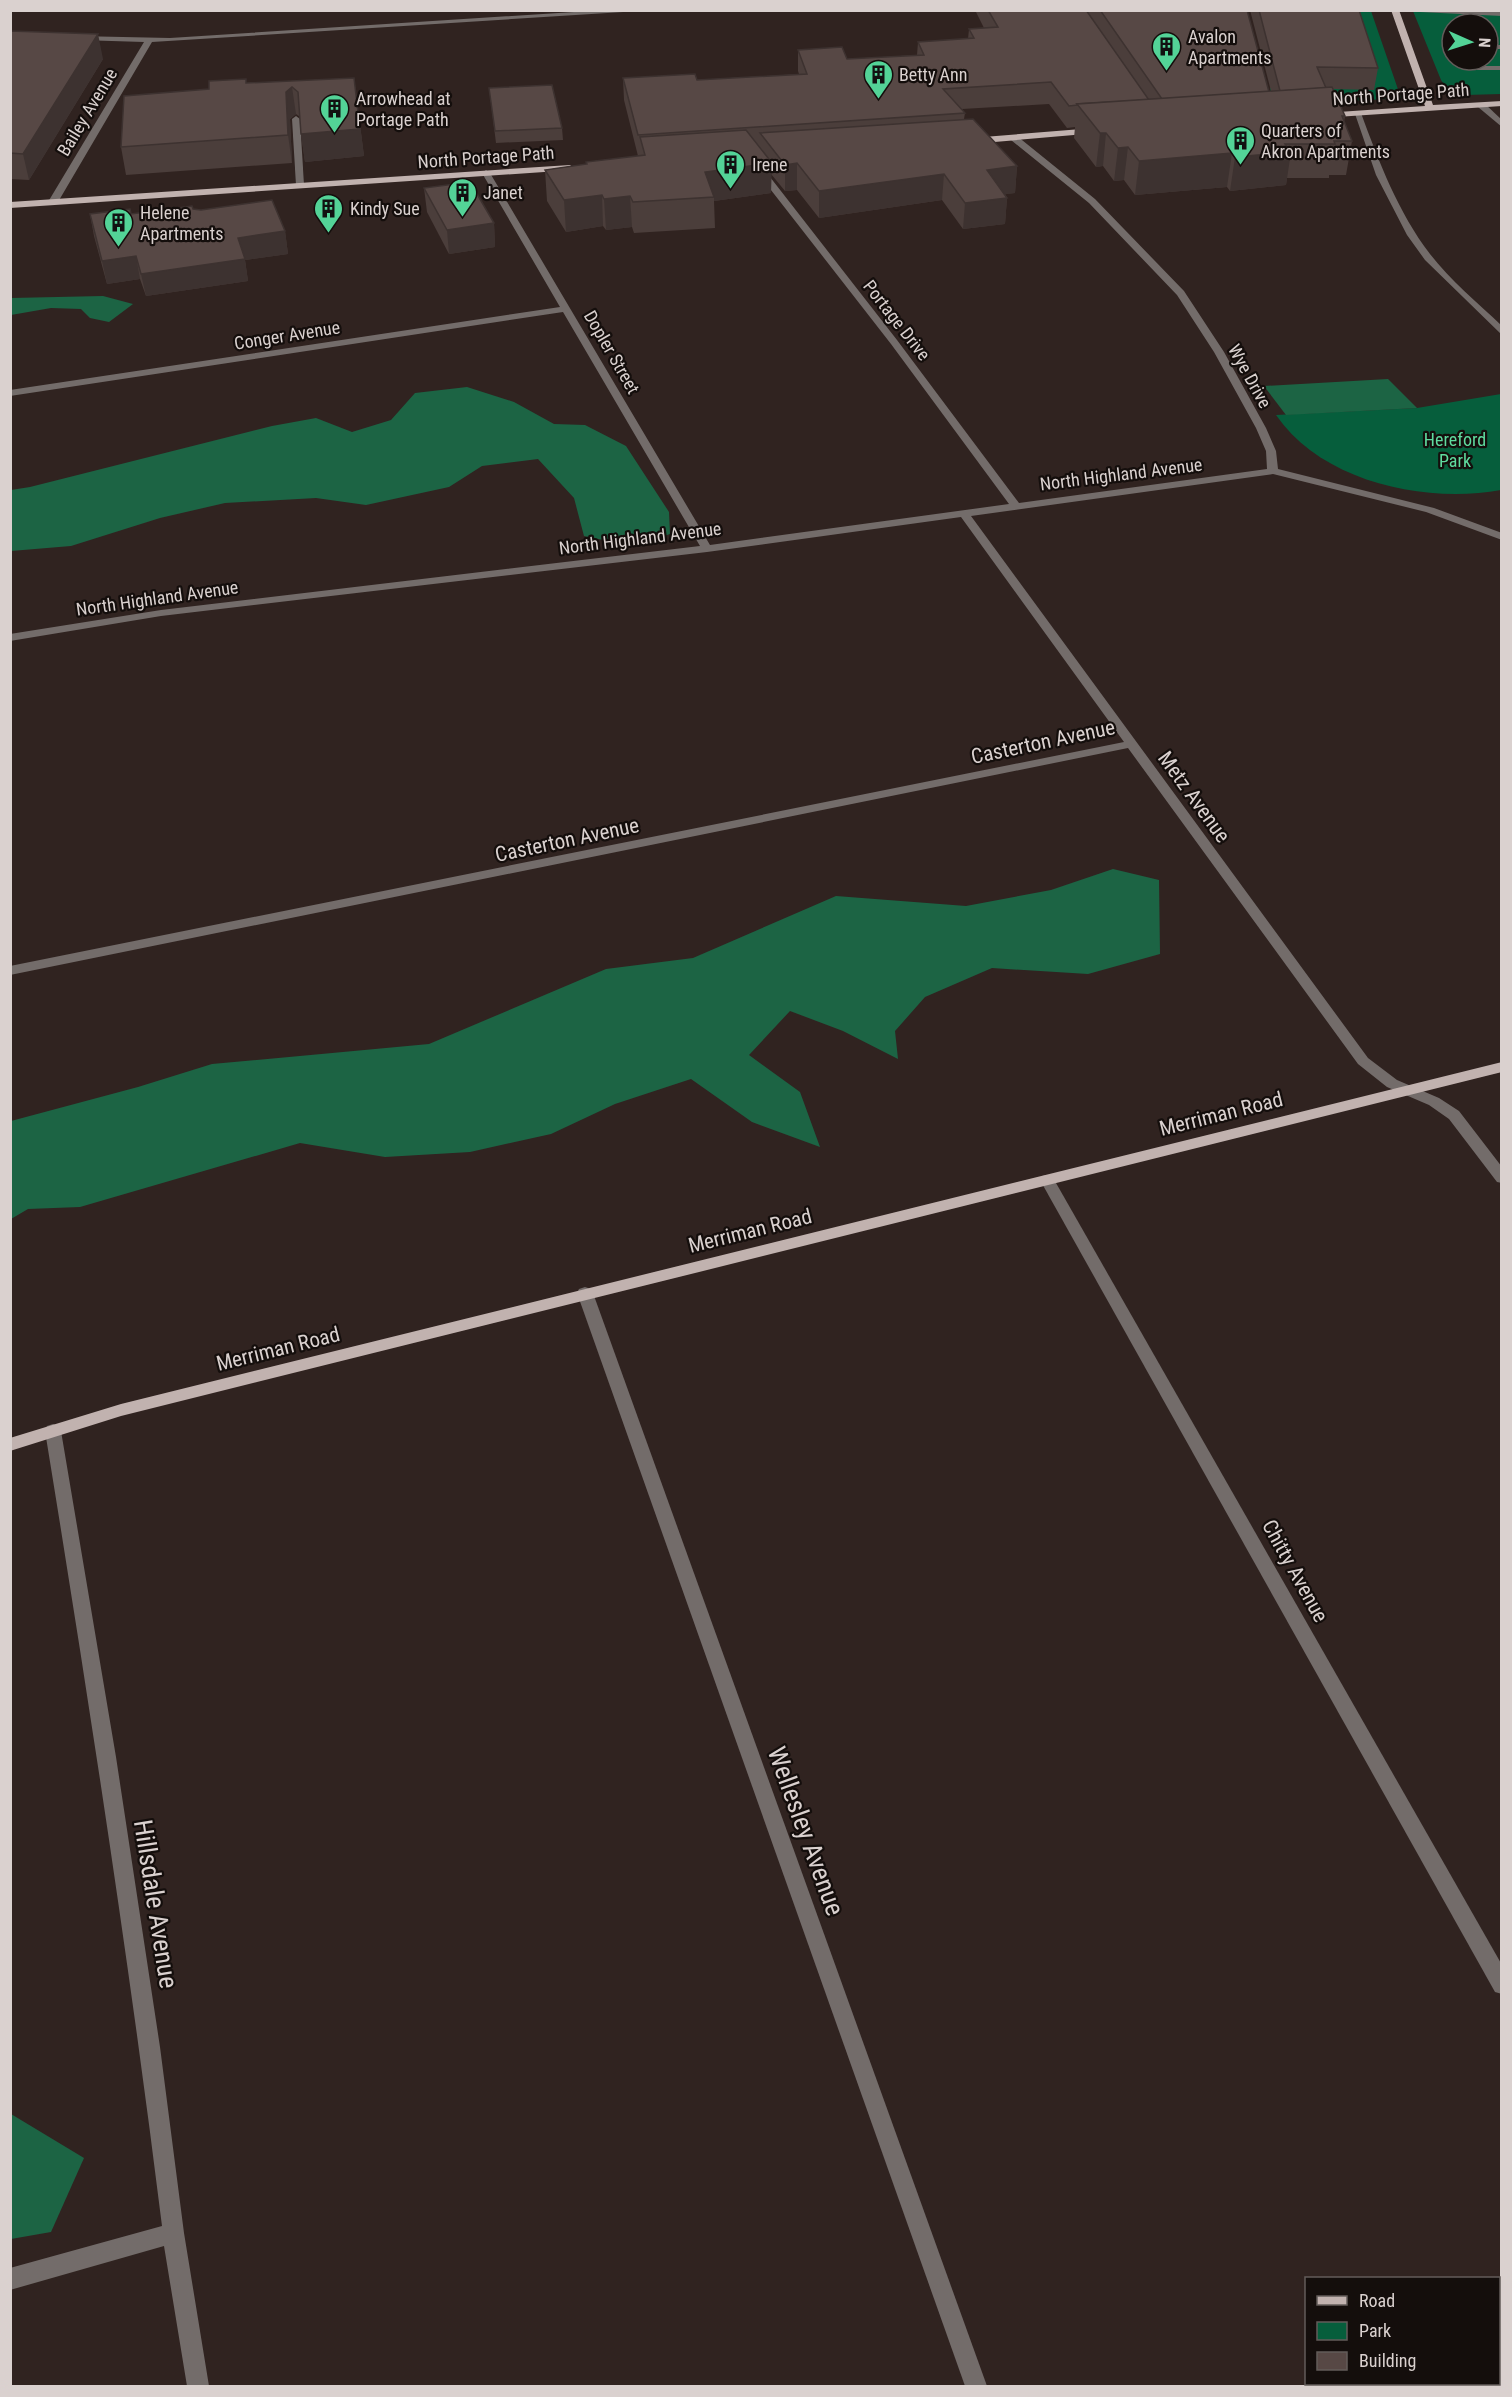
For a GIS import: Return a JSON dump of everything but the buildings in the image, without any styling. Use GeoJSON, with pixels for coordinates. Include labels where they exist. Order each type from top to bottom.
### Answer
{"type":"FeatureCollection","features":[{"type":"Feature","properties":{"kind":"main road"},"geometry":{"type":"LineString","coordinates":[[1395,10],[1430,108]]}},
{"type":"Feature","properties":{"kind":"main road","name":"North Portage Path"},"geometry":{"type":"LineString","coordinates":[[1315,116],[1502,104]]}},
{"type":"Feature","properties":{"kind":"main road"},"geometry":{"type":"LineString","coordinates":[[961,141],[1100,131]]}},
{"type":"Feature","properties":{"kind":"main road","name":"North Portage Path"},"geometry":{"type":"LineString","coordinates":[[10,205],[579,167]]}},
{"type":"Feature","properties":{"kind":"main road","name":"Merriman Road"},"geometry":{"type":"LineString","coordinates":[[10,1445],[121,1410],[1502,1067]]}},
{"type":"Feature","properties":{"kind":"street"},"geometry":{"type":"LineString","coordinates":[[70,37],[150,39],[651,10]]}},
{"type":"Feature","properties":{"kind":"street"},"geometry":{"type":"LineString","coordinates":[[1420,10],[1502,14]]}},
{"type":"Feature","properties":{"kind":"street","name":"Bailey Avenue"},"geometry":{"type":"LineString","coordinates":[[53,202],[150,39]]}},
{"type":"Feature","properties":{"kind":"street"},"geometry":{"type":"LineString","coordinates":[[1481,105],[1502,125]]}},
{"type":"Feature","properties":{"kind":"street"},"geometry":{"type":"LineString","coordinates":[[1358,114],[1380,175],[1412,235],[1428,258],[1502,332]]}},
{"type":"Feature","properties":{"kind":"street"},"geometry":{"type":"LineString","coordinates":[[296,119],[300,185]]}},
{"type":"Feature","properties":{"kind":"street","name":"Wye Drive"},"geometry":{"type":"LineString","coordinates":[[1014,138],[1092,201],[1181,293],[1219,352],[1261,428],[1271,451],[1273,471]]}},
{"type":"Feature","properties":{"kind":"street","name":"Portage Drive"},"geometry":{"type":"LineString","coordinates":[[753,160],[894,342],[1016,506]]}},
{"type":"Feature","properties":{"kind":"street","name":"Dopler Street"},"geometry":{"type":"LineString","coordinates":[[486,173],[707,549]]}},
{"type":"Feature","properties":{"kind":"street","name":"Conger Avenue"},"geometry":{"type":"LineString","coordinates":[[10,393],[567,309]]}},
{"type":"Feature","properties":{"kind":"street"},"geometry":{"type":"LineString","coordinates":[[1273,471],[1430,510],[1502,537]]}},
{"type":"Feature","properties":{"kind":"street","name":"North Highland Avenue"},"geometry":{"type":"LineString","coordinates":[[10,638],[161,613],[707,549],[1273,471]]}},
{"type":"Feature","properties":{"kind":"street","name":"Metz Avenue"},"geometry":{"type":"LineString","coordinates":[[964,514],[1363,1061],[1377,1074],[1405,1090],[1432,1099],[1454,1114],[1502,1178]]}},
{"type":"Feature","properties":{"kind":"street","name":"Casterton Avenue"},"geometry":{"type":"LineString","coordinates":[[10,971],[1130,744]]}},
{"type":"Feature","properties":{"kind":"street","name":"Chitty Avenue"},"geometry":{"type":"LineString","coordinates":[[1047,1180],[1502,1985]]}},
{"type":"Feature","properties":{"kind":"street","name":"Wellesley Avenue"},"geometry":{"type":"LineString","coordinates":[[585,1293],[976,2386]]}},
{"type":"Feature","properties":{"kind":"street","name":"Hillsdale Avenue"},"geometry":{"type":"LineString","coordinates":[[54,1431],[107,1757],[150,2048],[173,2233],[198,2386]]}},
{"type":"Feature","properties":{"kind":"street"},"geometry":{"type":"LineString","coordinates":[[10,2279],[173,2233]]}},
{"type":"Feature","properties":{"kind":"green space"},"geometry":{"type":"Polygon","coordinates":[[[1346,11],[1371,11],[1401,98],[1274,106],[1270,88],[1373,89],[1346,11]]]}},
{"type":"Feature","properties":{"kind":"green space"},"geometry":{"type":"Polygon","coordinates":[[[1413,11],[1501,11],[1501,94],[1466,95],[1449,92],[1441,80],[1413,11]]]}},
{"type":"Feature","properties":{"kind":"green space"},"geometry":{"type":"Polygon","coordinates":[[[103,296],[133,304],[109,322],[90,318],[81,309],[51,308],[11,315],[11,298],[103,296]]]}},
{"type":"Feature","properties":{"kind":"green space"},"geometry":{"type":"Polygon","coordinates":[[[1388,379],[1417,408],[1286,415],[1264,386],[1388,379]]]}},
{"type":"Feature","properties":{"kind":"green space"},"geometry":{"type":"Polygon","coordinates":[[[467,387],[514,402],[554,424],[585,425],[626,446],[669,512],[670,534],[646,541],[627,543],[584,536],[574,498],[538,459],[482,466],[449,487],[366,505],[316,498],[225,503],[160,518],[71,546],[11,551],[11,490],[272,426],[316,418],[352,432],[391,420],[415,393],[467,387]]]}},
{"type":"Feature","properties":{"kind":"green space","name":"Hereford Park"},"geometry":{"type":"Polygon","coordinates":[[[1501,394],[1501,490],[1471,494],[1440,494],[1409,490],[1377,483],[1347,472],[1320,457],[1296,438],[1276,415],[1417,408],[1501,394]]]}},
{"type":"Feature","properties":{"kind":"green space"},"geometry":{"type":"Polygon","coordinates":[[[1113,869],[1159,880],[1160,954],[1088,974],[992,968],[925,997],[895,1031],[898,1059],[843,1031],[790,1011],[749,1055],[800,1092],[820,1147],[752,1122],[691,1079],[615,1104],[551,1134],[470,1152],[385,1157],[300,1143],[80,1207],[28,1209],[11,1219],[11,1121],[138,1087],[212,1064],[429,1044],[606,969],[693,958],[836,896],[966,906],[1051,890],[1113,869]]]}},
{"type":"Feature","properties":{"kind":"green space"},"geometry":{"type":"Polygon","coordinates":[[[11,2114],[84,2158],[51,2232],[11,2239],[11,2114]]]}},
{"type":"Feature","properties":{"kind":"place","name":"Avalon Apartments"},"geometry":{"type":"Point","coordinates":[1167,72]}},
{"type":"Feature","properties":{"kind":"place","name":"Betty Ann"},"geometry":{"type":"Point","coordinates":[878,100]}},
{"type":"Feature","properties":{"kind":"place","name":"Arrowhead at Portage Path"},"geometry":{"type":"Point","coordinates":[335,134]}},
{"type":"Feature","properties":{"kind":"place","name":"Quarters of Akron Apartments"},"geometry":{"type":"Point","coordinates":[1240,166]}},
{"type":"Feature","properties":{"kind":"place","name":"Irene"},"geometry":{"type":"Point","coordinates":[731,190]}},
{"type":"Feature","properties":{"kind":"place","name":"Janet"},"geometry":{"type":"Point","coordinates":[462,218]}},
{"type":"Feature","properties":{"kind":"place","name":"Kindy Sue"},"geometry":{"type":"Point","coordinates":[329,234]}},
{"type":"Feature","properties":{"kind":"place","name":"Helene Apartments"},"geometry":{"type":"Point","coordinates":[119,248]}}]}
